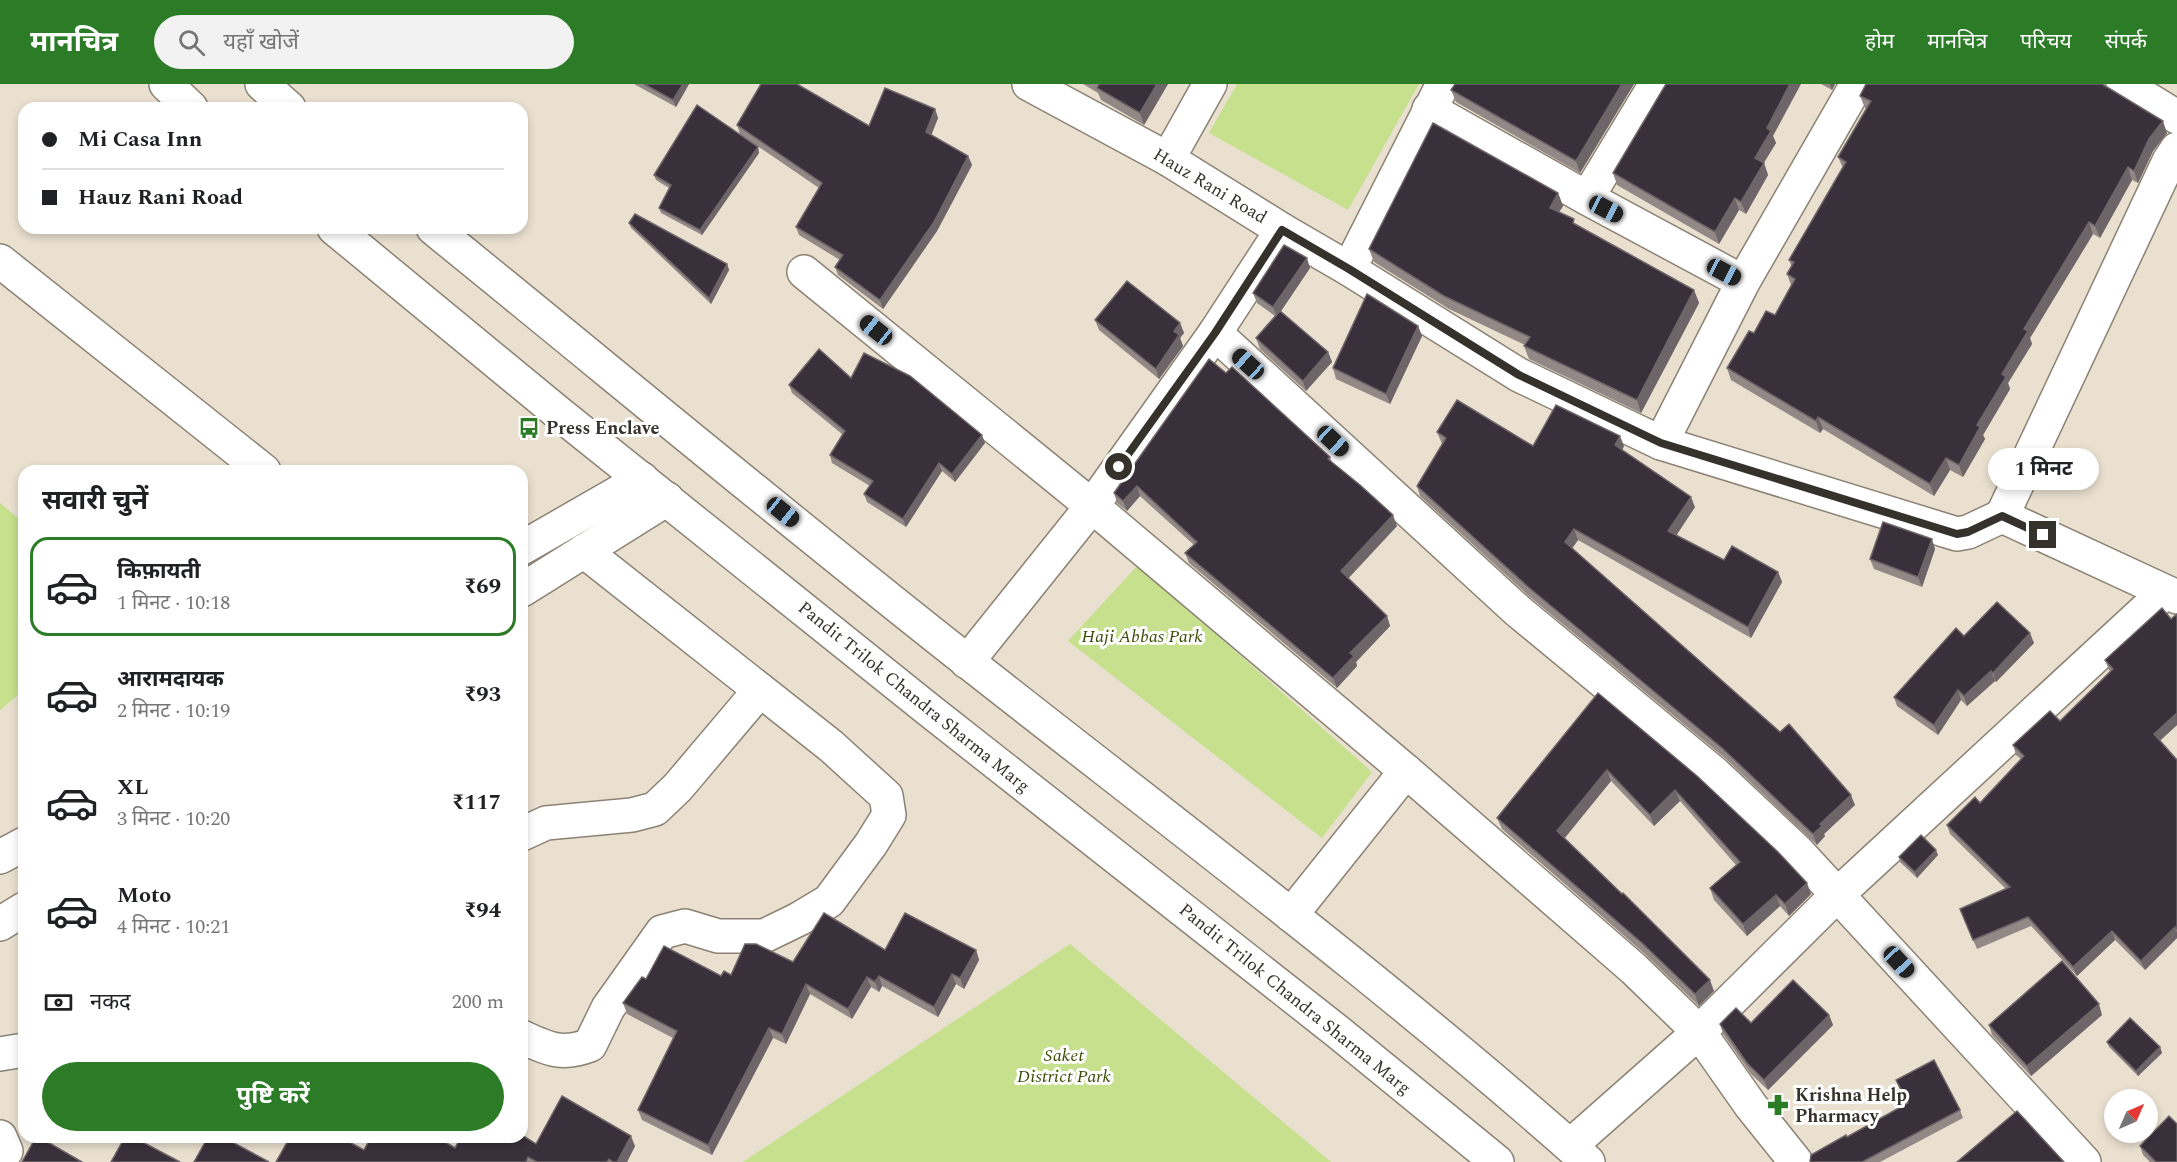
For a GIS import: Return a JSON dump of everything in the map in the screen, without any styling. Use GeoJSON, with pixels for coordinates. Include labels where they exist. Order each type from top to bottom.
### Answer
{"type":"FeatureCollection","features":[{"type":"Feature","properties":{"kind":"street"},"geometry":{"type":"LineString","coordinates":[[166,84],[185,102]]}},
{"type":"Feature","properties":{"kind":"street"},"geometry":{"type":"LineString","coordinates":[[262,84],[282,102]]}},
{"type":"Feature","properties":{"kind":"street","name":"Hauz Rani Road"},"geometry":{"type":"LineString","coordinates":[[1029,84],[1168,159],[1519,375],[1661,443],[1957,534],[1968,532],[2002,516]]}},
{"type":"Feature","properties":{"kind":"street"},"geometry":{"type":"LineString","coordinates":[[1168,159],[1210,84]]}},
{"type":"Feature","properties":{"kind":"street"},"geometry":{"type":"LineString","coordinates":[[1587,198],[1656,84]]}},
{"type":"Feature","properties":{"kind":"street"},"geometry":{"type":"LineString","coordinates":[[1661,443],[1743,282],[1857,84]]}},
{"type":"Feature","properties":{"kind":"street"},"geometry":{"type":"LineString","coordinates":[[2123,84],[2177,117]]}},
{"type":"Feature","properties":{"kind":"street"},"geometry":{"type":"LineString","coordinates":[[1349,269],[1436,96],[1587,198],[1743,282]]}},
{"type":"Feature","properties":{"kind":"street"},"geometry":{"type":"LineString","coordinates":[[440,234],[967,662],[1290,915],[1473,1062],[1579,1154],[1837,895],[2171,594],[2002,516],[2174,159]]}},
{"type":"Feature","properties":{"kind":"street"},"geometry":{"type":"LineString","coordinates":[[967,662],[1092,506],[1215,333],[1282,230]]}},
{"type":"Feature","properties":{"kind":"street","name":"Pandit Trilok Chandra Sharma Marg"},"geometry":{"type":"LineString","coordinates":[[341,234],[556,411],[929,710],[1338,1032],[1497,1162]]}},
{"type":"Feature","properties":{"kind":"street"},"geometry":{"type":"LineString","coordinates":[[0,261],[256,465]]}},
{"type":"Feature","properties":{"kind":"street"},"geometry":{"type":"LineString","coordinates":[[804,272],[1092,506],[1406,771],[1634,969],[1699,1032],[1751,1106],[1796,1162]]}},
{"type":"Feature","properties":{"kind":"street"},"geometry":{"type":"LineString","coordinates":[[1215,333],[1518,611],[1714,773],[1796,850],[2084,1162]]}},
{"type":"Feature","properties":{"kind":"street"},"geometry":{"type":"LineString","coordinates":[[528,545],[655,489]]}},
{"type":"Feature","properties":{"kind":"street"},"geometry":{"type":"LineString","coordinates":[[528,586],[584,551],[655,489]]}},
{"type":"Feature","properties":{"kind":"street"},"geometry":{"type":"LineString","coordinates":[[528,1040],[548,1049],[573,1052],[590,1045],[608,1008],[663,932],[685,926],[718,936],[764,936],[798,920],[829,901],[871,844],[889,815],[886,796],[831,746],[584,551]]}},
{"type":"Feature","properties":{"kind":"street"},"geometry":{"type":"LineString","coordinates":[[528,831],[546,823],[632,815],[656,809],[760,690]]}},
{"type":"Feature","properties":{"kind":"street"},"geometry":{"type":"LineString","coordinates":[[1290,915],[1406,771]]}},
{"type":"Feature","properties":{"kind":"street"},"geometry":{"type":"LineString","coordinates":[[0,856],[18,847]]}},
{"type":"Feature","properties":{"kind":"street"},"geometry":{"type":"LineString","coordinates":[[0,924],[18,913]]}},
{"type":"Feature","properties":{"kind":"street"},"geometry":{"type":"LineString","coordinates":[[0,1054],[18,1051]]}},
{"type":"Feature","properties":{"kind":"green space"},"geometry":{"type":"Polygon","coordinates":[[[1237,84],[1419,84],[1348,210],[1209,133],[1237,84]]]}},
{"type":"Feature","properties":{"kind":"green space"},"geometry":{"type":"Polygon","coordinates":[[[0,503],[18,518],[18,695],[0,710],[0,503]]]}},
{"type":"Feature","properties":{"kind":"green space","name":"Haji Abbas Park"},"geometry":{"type":"Polygon","coordinates":[[[1138,565],[1372,772],[1322,838],[1068,641],[1138,565]]]}},
{"type":"Feature","properties":{"kind":"green space","name":"Saket District Park"},"geometry":{"type":"Polygon","coordinates":[[[1070,944],[1331,1162],[743,1162],[1070,944]]]}},
{"type":"Feature","properties":{"kind":"building"},"geometry":{"type":"Polygon","coordinates":[[[644,84],[683,84],[673,100],[644,84]]]}},
{"type":"Feature","properties":{"kind":"building"},"geometry":{"type":"Polygon","coordinates":[[[761,84],[797,84],[869,126],[885,88],[935,109],[926,132],[968,156],[934,222],[880,300],[835,267],[843,255],[796,227],[822,183],[737,125],[761,84]]]}},
{"type":"Feature","properties":{"kind":"building"},"geometry":{"type":"Polygon","coordinates":[[[1099,84],[1157,84],[1140,113],[1097,88],[1099,84]]]}},
{"type":"Feature","properties":{"kind":"building"},"geometry":{"type":"Polygon","coordinates":[[[1455,84],[1622,84],[1576,161],[1451,90],[1455,84]]]}},
{"type":"Feature","properties":{"kind":"building"},"geometry":{"type":"Polygon","coordinates":[[[1666,84],[1790,84],[1767,128],[1771,131],[1755,158],[1764,163],[1741,202],[1735,198],[1715,232],[1613,173],[1666,84]]]}},
{"type":"Feature","properties":{"kind":"building"},"geometry":{"type":"Polygon","coordinates":[[[1866,84],[2102,84],[2163,121],[2149,139],[2134,171],[2128,167],[2095,226],[2089,222],[2024,329],[2028,331],[2002,374],[2006,377],[1977,425],[1980,427],[1959,465],[1946,458],[1930,484],[1818,417],[1816,421],[1727,368],[1749,331],[1754,333],[1766,311],[1775,315],[1795,279],[1787,274],[1794,262],[1789,260],[1846,162],[1838,157],[1871,101],[1860,96],[1866,84]]]}},
{"type":"Feature","properties":{"kind":"building"},"geometry":{"type":"Polygon","coordinates":[[[697,105],[758,147],[700,230],[659,208],[671,185],[654,175],[697,105]]]}},
{"type":"Feature","properties":{"kind":"building"},"geometry":{"type":"Polygon","coordinates":[[[1433,123],[1558,193],[1550,208],[1574,219],[1573,223],[1694,290],[1637,400],[1524,346],[1530,337],[1444,296],[1369,249],[1433,123]]]}},
{"type":"Feature","properties":{"kind":"building"},"geometry":{"type":"Polygon","coordinates":[[[635,214],[727,264],[709,298],[629,223],[635,214]]]}},
{"type":"Feature","properties":{"kind":"building"},"geometry":{"type":"Polygon","coordinates":[[[1284,245],[1307,258],[1273,307],[1253,293],[1284,245]]]}},
{"type":"Feature","properties":{"kind":"building"},"geometry":{"type":"Polygon","coordinates":[[[1127,281],[1180,323],[1174,331],[1179,335],[1156,369],[1095,320],[1127,281]]]}},
{"type":"Feature","properties":{"kind":"building"},"geometry":{"type":"Polygon","coordinates":[[[1367,294],[1418,326],[1386,394],[1333,368],[1367,294]]]}},
{"type":"Feature","properties":{"kind":"building"},"geometry":{"type":"Polygon","coordinates":[[[1280,311],[1328,352],[1303,381],[1256,338],[1280,311]]]}},
{"type":"Feature","properties":{"kind":"building"},"geometry":{"type":"Polygon","coordinates":[[[819,349],[851,378],[864,353],[910,376],[982,435],[952,474],[939,463],[903,519],[864,494],[873,481],[830,455],[845,431],[789,385],[819,349]]]}},
{"type":"Feature","properties":{"kind":"building"},"geometry":{"type":"Polygon","coordinates":[[[1209,359],[1226,373],[1232,367],[1330,457],[1328,459],[1393,515],[1341,571],[1387,616],[1350,653],[1354,656],[1333,678],[1185,553],[1197,542],[1137,486],[1123,501],[1114,493],[1209,359]]]}},
{"type":"Feature","properties":{"kind":"building"},"geometry":{"type":"Polygon","coordinates":[[[1457,400],[1533,446],[1556,405],[1620,436],[1615,445],[1691,497],[1668,531],[1724,560],[1732,546],[1778,572],[1748,627],[1574,529],[1565,542],[1780,732],[1789,724],[1851,795],[1820,824],[1822,826],[1813,834],[1722,748],[1527,586],[1417,486],[1446,438],[1437,432],[1457,400]]]}},
{"type":"Feature","properties":{"kind":"building"},"geometry":{"type":"Polygon","coordinates":[[[1883,522],[1932,539],[1918,577],[1870,559],[1883,522]]]}},
{"type":"Feature","properties":{"kind":"building"},"geometry":{"type":"Polygon","coordinates":[[[1997,602],[2030,633],[1993,673],[1991,671],[1964,696],[1958,690],[1934,725],[1894,697],[1956,628],[1964,636],[1997,602]]]}},
{"type":"Feature","properties":{"kind":"building"},"geometry":{"type":"Polygon","coordinates":[[[2162,608],[2171,619],[2177,614],[2177,713],[2154,734],[2177,760],[2177,929],[2175,927],[2141,961],[2112,931],[2073,967],[2028,917],[1973,940],[1960,909],[2010,887],[1947,825],[1975,797],[1980,803],[2024,756],[2013,745],[2050,711],[2060,721],[2113,669],[2105,660],[2162,608]]]}},
{"type":"Feature","properties":{"kind":"building"},"geometry":{"type":"Polygon","coordinates":[[[1598,693],[1697,776],[1778,852],[1807,883],[1785,904],[1776,895],[1743,924],[1710,888],[1740,862],[1675,790],[1650,815],[1607,770],[1557,831],[1710,980],[1695,994],[1642,943],[1497,818],[1598,693]]]}},
{"type":"Feature","properties":{"kind":"building"},"geometry":{"type":"Polygon","coordinates":[[[1921,835],[1936,850],[1915,872],[1899,857],[1921,835]]]}},
{"type":"Feature","properties":{"kind":"building"},"geometry":{"type":"Polygon","coordinates":[[[824,913],[885,950],[905,913],[976,950],[960,978],[952,974],[934,1007],[879,976],[875,982],[867,977],[848,1009],[806,984],[782,1034],[769,1028],[708,1145],[638,1110],[677,1031],[623,1003],[642,977],[646,979],[664,946],[721,976],[724,971],[731,975],[745,944],[756,944],[793,962],[824,913]]]}},
{"type":"Feature","properties":{"kind":"building"},"geometry":{"type":"Polygon","coordinates":[[[2062,961],[2099,1004],[2027,1066],[1989,1025],[2062,961]]]}},
{"type":"Feature","properties":{"kind":"building"},"geometry":{"type":"Polygon","coordinates":[[[1793,980],[1829,1015],[1764,1080],[1747,1063],[1720,1024],[1736,1008],[1751,1023],[1793,980]]]}},
{"type":"Feature","properties":{"kind":"building"},"geometry":{"type":"Polygon","coordinates":[[[2130,1018],[2160,1047],[2136,1071],[2107,1042],[2130,1018]]]}},
{"type":"Feature","properties":{"kind":"building"},"geometry":{"type":"Polygon","coordinates":[[[1934,1060],[1960,1110],[1862,1162],[1810,1162],[1811,1155],[1908,1103],[1896,1080],[1934,1060]]]}},
{"type":"Feature","properties":{"kind":"building"},"geometry":{"type":"Polygon","coordinates":[[[562,1096],[631,1136],[617,1162],[609,1159],[607,1162],[537,1162],[528,1157],[526,1162],[276,1162],[287,1143],[351,1143],[364,1150],[368,1143],[447,1143],[455,1148],[458,1143],[528,1143],[528,1139],[536,1144],[562,1096]]]}},
{"type":"Feature","properties":{"kind":"building"},"geometry":{"type":"Polygon","coordinates":[[[2017,1111],[2064,1162],[1957,1162],[2017,1111]]]}},
{"type":"Feature","properties":{"kind":"building"},"geometry":{"type":"Polygon","coordinates":[[[2169,1116],[2177,1124],[2177,1162],[2156,1162],[2140,1146],[2143,1143],[2158,1143],[2158,1127],[2169,1116]]]}},
{"type":"Feature","properties":{"kind":"building"},"geometry":{"type":"Polygon","coordinates":[[[33,1143],[49,1143],[82,1162],[22,1162],[33,1143]]]}},
{"type":"Feature","properties":{"kind":"building"},"geometry":{"type":"Polygon","coordinates":[[[122,1143],[144,1143],[180,1162],[111,1162],[122,1143]]]}},
{"type":"Feature","properties":{"kind":"building"},"geometry":{"type":"Polygon","coordinates":[[[205,1143],[234,1143],[269,1162],[194,1162],[205,1143]]]}},
{"type":"Feature","properties":{"kind":"place","name":"Press Enclave"},"geometry":{"type":"Point","coordinates":[529,428]}},
{"type":"Feature","properties":{"kind":"place","name":"Krishna Help Pharmacy"},"geometry":{"type":"Point","coordinates":[1778,1105]}},
{"type":"Feature","properties":{"kind":"route"},"geometry":{"type":"LineString","coordinates":[[1119,467],[1215,333],[1282,230],[1519,375],[1661,443],[1957,534],[1968,532],[2002,516],[2043,535]]}}]}
